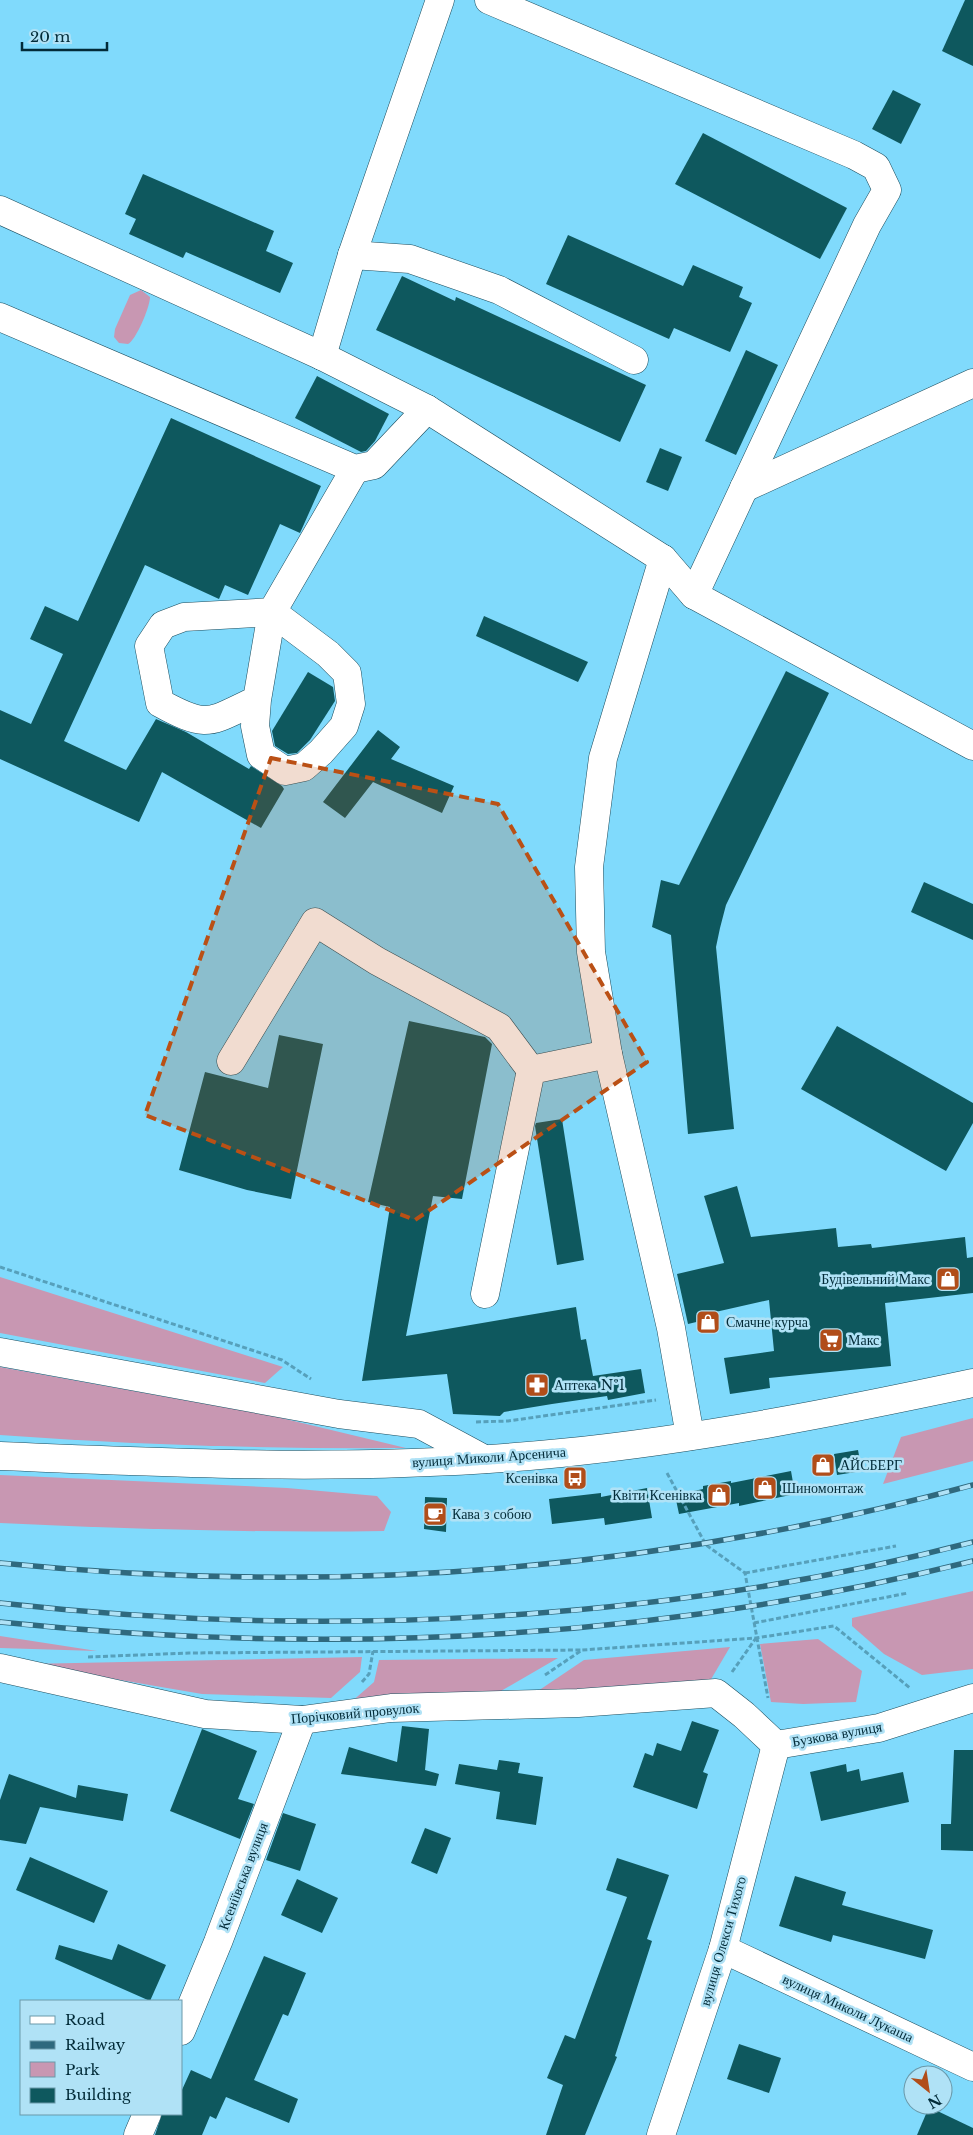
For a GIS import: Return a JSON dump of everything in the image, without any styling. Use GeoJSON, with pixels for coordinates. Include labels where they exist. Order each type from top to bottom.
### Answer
{"type":"FeatureCollection","features":[{"type":"Feature","properties":{"kind":"street"},"geometry":{"type":"LineString","coordinates":[[322,356],[352,255],[440,0]]}},
{"type":"Feature","properties":{"kind":"street"},"geometry":{"type":"LineString","coordinates":[[489,0],[854,155],[876,167],[887,190],[867,225],[694,595]]}},
{"type":"Feature","properties":{"kind":"street"},"geometry":{"type":"LineString","coordinates":[[0,210],[322,356],[427,409],[663,559],[694,595],[973,746]]}},
{"type":"Feature","properties":{"kind":"street"},"geometry":{"type":"LineString","coordinates":[[352,255],[410,259],[499,290],[634,360]]}},
{"type":"Feature","properties":{"kind":"street"},"geometry":{"type":"LineString","coordinates":[[0,317],[355,469],[374,465],[427,409]]}},
{"type":"Feature","properties":{"kind":"street"},"geometry":{"type":"LineString","coordinates":[[744,488],[973,383]]}},
{"type":"Feature","properties":{"kind":"street"},"geometry":{"type":"LineString","coordinates":[[257,700],[209,722],[186,718],[160,703],[149,646],[164,625],[184,617],[272,612],[328,654],[347,673],[351,704],[344,726],[321,752],[304,767],[285,771],[260,755],[255,726],[257,700],[272,612],[355,469]]}},
{"type":"Feature","properties":{"kind":"street"},"geometry":{"type":"LineString","coordinates":[[663,559],[603,758],[589,867],[591,952],[608,1054],[684,1392],[690,1436]]}},
{"type":"Feature","properties":{"kind":"street"},"geometry":{"type":"LineString","coordinates":[[231,1061],[315,922],[378,962],[499,1027],[531,1070],[484,1294]]}},
{"type":"Feature","properties":{"kind":"street"},"geometry":{"type":"LineString","coordinates":[[531,1070],[608,1054]]}},
{"type":"Feature","properties":{"kind":"street"},"geometry":{"type":"LineString","coordinates":[[0,1352],[339,1414],[418,1424],[484,1459]]}},
{"type":"Feature","properties":{"kind":"street","name":"вулиця Миколи Арсенича"},"geometry":{"type":"LineString","coordinates":[[0,1456],[204,1464],[335,1465],[484,1459],[662,1442],[832,1412],[973,1383]]}},
{"type":"Feature","properties":{"kind":"street","name":"Порічковий провулок"},"geometry":{"type":"LineString","coordinates":[[0,1668],[204,1714],[302,1720],[392,1708],[578,1703],[716,1693]]}},
{"type":"Feature","properties":{"kind":"street","name":"Бузкова вулиця"},"geometry":{"type":"LineString","coordinates":[[716,1693],[744,1715],[776,1745],[879,1728],[973,1698]]}},
{"type":"Feature","properties":{"kind":"street","name":"Ксеніївська вулиця"},"geometry":{"type":"LineString","coordinates":[[182,2029],[218,1942],[302,1720]]}},
{"type":"Feature","properties":{"kind":"street","name":"вулиця Олекси Тихого"},"geometry":{"type":"LineString","coordinates":[[661,2135],[723,1949],[776,1745]]}},
{"type":"Feature","properties":{"kind":"street","name":"вулиця Миколи Лукаша"},"geometry":{"type":"LineString","coordinates":[[723,1949],[973,2067]]}},
{"type":"Feature","properties":{"kind":"street"},"geometry":{"type":"LineString","coordinates":[[138,2135],[147,2115]]}},
{"type":"Feature","properties":{"kind":"path"},"geometry":{"type":"LineString","coordinates":[[0,1267],[282,1360],[316,1382]]}},
{"type":"Feature","properties":{"kind":"path"},"geometry":{"type":"LineString","coordinates":[[469,1421],[500,1421],[527,1418],[654,1400],[684,1392]]}},
{"type":"Feature","properties":{"kind":"path"},"geometry":{"type":"LineString","coordinates":[[667,1473],[706,1545],[745,1573],[776,1745]]}},
{"type":"Feature","properties":{"kind":"path"},"geometry":{"type":"LineString","coordinates":[[745,1573],[896,1546]]}},
{"type":"Feature","properties":{"kind":"path"},"geometry":{"type":"LineString","coordinates":[[754,1623],[908,1593]]}},
{"type":"Feature","properties":{"kind":"path"},"geometry":{"type":"LineString","coordinates":[[80,1657],[189,1653],[582,1650],[756,1638],[834,1626],[936,1710]]}},
{"type":"Feature","properties":{"kind":"path"},"geometry":{"type":"LineString","coordinates":[[716,1693],[756,1638]]}},
{"type":"Feature","properties":{"kind":"path"},"geometry":{"type":"LineString","coordinates":[[542,1677],[582,1650]]}},
{"type":"Feature","properties":{"kind":"highlighted area"},"geometry":{"type":"Polygon","coordinates":[[[271,758],[498,804],[647,1062],[415,1220],[145,1115],[271,758]]]}},
{"type":"Feature","properties":{"kind":"green space"},"geometry":{"type":"Polygon","coordinates":[[[141,290],[150,297],[145,315],[131,341],[128,344],[119,343],[114,337],[115,329],[130,295],[141,290]]]}},
{"type":"Feature","properties":{"kind":"green space"},"geometry":{"type":"Polygon","coordinates":[[[0,1277],[283,1367],[265,1383],[0,1333],[0,1277]]]}},
{"type":"Feature","properties":{"kind":"green space"},"geometry":{"type":"Polygon","coordinates":[[[0,1367],[273,1416],[406,1448],[203,1446],[0,1435],[0,1367]]]}},
{"type":"Feature","properties":{"kind":"green space"},"geometry":{"type":"Polygon","coordinates":[[[973,1418],[973,1461],[883,1484],[901,1437],[973,1418]]]}},
{"type":"Feature","properties":{"kind":"green space"},"geometry":{"type":"Polygon","coordinates":[[[0,1475],[287,1488],[377,1496],[391,1512],[384,1531],[192,1530],[0,1523],[0,1475]]]}},
{"type":"Feature","properties":{"kind":"green space"},"geometry":{"type":"Polygon","coordinates":[[[973,1591],[973,1669],[922,1675],[884,1654],[852,1626],[852,1618],[973,1591]]]}},
{"type":"Feature","properties":{"kind":"green space"},"geometry":{"type":"Polygon","coordinates":[[[0,1636],[97,1651],[0,1648],[0,1636]]]}},
{"type":"Feature","properties":{"kind":"green space"},"geometry":{"type":"Polygon","coordinates":[[[818,1639],[862,1671],[856,1702],[803,1704],[771,1702],[760,1644],[818,1639]]]}},
{"type":"Feature","properties":{"kind":"green space"},"geometry":{"type":"Polygon","coordinates":[[[730,1647],[710,1681],[529,1697],[584,1660],[730,1647]]]}},
{"type":"Feature","properties":{"kind":"green space"},"geometry":{"type":"Polygon","coordinates":[[[362,1657],[360,1672],[331,1698],[202,1694],[27,1664],[362,1657]]]}},
{"type":"Feature","properties":{"kind":"green space"},"geometry":{"type":"Polygon","coordinates":[[[558,1658],[501,1691],[350,1703],[374,1682],[379,1660],[558,1658]]]}},
{"type":"Feature","properties":{"kind":"building"},"geometry":{"type":"Polygon","coordinates":[[[965,0],[973,0],[973,66],[942,51],[965,0]]]}},
{"type":"Feature","properties":{"kind":"building"},"geometry":{"type":"Polygon","coordinates":[[[893,90],[921,104],[901,144],[872,129],[893,90]]]}},
{"type":"Feature","properties":{"kind":"building"},"geometry":{"type":"Polygon","coordinates":[[[703,133],[847,208],[820,259],[675,184],[703,133]]]}},
{"type":"Feature","properties":{"kind":"building"},"geometry":{"type":"Polygon","coordinates":[[[143,174],[274,231],[266,251],[293,263],[280,293],[186,252],[183,258],[129,234],[136,219],[125,214],[143,174]]]}},
{"type":"Feature","properties":{"kind":"building"},"geometry":{"type":"Polygon","coordinates":[[[568,235],[683,286],[693,265],[743,287],[739,297],[752,303],[730,352],[674,328],[669,339],[546,284],[568,235]]]}},
{"type":"Feature","properties":{"kind":"building"},"geometry":{"type":"Polygon","coordinates":[[[402,276],[455,301],[456,297],[646,385],[620,442],[376,330],[402,276]]]}},
{"type":"Feature","properties":{"kind":"building"},"geometry":{"type":"Polygon","coordinates":[[[746,350],[778,365],[736,455],[705,441],[746,350]]]}},
{"type":"Feature","properties":{"kind":"building"},"geometry":{"type":"Polygon","coordinates":[[[317,376],[389,414],[375,441],[366,451],[361,452],[295,418],[317,376]]]}},
{"type":"Feature","properties":{"kind":"building"},"geometry":{"type":"Polygon","coordinates":[[[171,418],[321,486],[300,533],[280,524],[248,595],[225,585],[219,599],[145,565],[64,741],[126,770],[156,719],[186,732],[249,769],[251,766],[282,786],[284,789],[261,828],[162,772],[139,822],[0,759],[0,710],[31,724],[63,654],[30,639],[45,606],[78,621],[171,418]]]}},
{"type":"Feature","properties":{"kind":"building"},"geometry":{"type":"Polygon","coordinates":[[[660,448],[682,457],[668,491],[646,482],[660,448]]]}},
{"type":"Feature","properties":{"kind":"building"},"geometry":{"type":"Polygon","coordinates":[[[484,616],[588,662],[578,682],[476,636],[484,616]]]}},
{"type":"Feature","properties":{"kind":"building"},"geometry":{"type":"Polygon","coordinates":[[[786,671],[829,693],[726,905],[720,928],[716,947],[734,1129],[688,1134],[671,935],[652,927],[661,880],[679,885],[786,671]]]}},
{"type":"Feature","properties":{"kind":"building"},"geometry":{"type":"Polygon","coordinates":[[[308,672],[333,687],[335,701],[310,740],[297,753],[288,754],[275,746],[272,731],[308,672]]]}},
{"type":"Feature","properties":{"kind":"building"},"geometry":{"type":"Polygon","coordinates":[[[378,730],[400,747],[391,759],[454,786],[442,813],[373,782],[345,818],[323,802],[378,730]]]}},
{"type":"Feature","properties":{"kind":"building"},"geometry":{"type":"Polygon","coordinates":[[[924,882],[973,904],[973,940],[911,912],[924,882]]]}},
{"type":"Feature","properties":{"kind":"building"},"geometry":{"type":"Polygon","coordinates":[[[409,1021],[485,1037],[492,1044],[462,1199],[433,1196],[406,1336],[576,1307],[581,1340],[586,1339],[593,1376],[641,1369],[645,1393],[608,1400],[607,1396],[552,1404],[504,1412],[500,1416],[453,1414],[447,1374],[362,1381],[390,1207],[368,1202],[409,1021]]]}},
{"type":"Feature","properties":{"kind":"building"},"geometry":{"type":"Polygon","coordinates":[[[837,1026],[973,1103],[973,1123],[946,1171],[801,1089],[837,1026]]]}},
{"type":"Feature","properties":{"kind":"building"},"geometry":{"type":"Polygon","coordinates":[[[279,1035],[323,1044],[291,1199],[247,1190],[179,1170],[205,1072],[268,1088],[279,1035]]]}},
{"type":"Feature","properties":{"kind":"building"},"geometry":{"type":"Polygon","coordinates":[[[562,1119],[584,1260],[557,1265],[535,1126],[536,1123],[562,1119]]]}},
{"type":"Feature","properties":{"kind":"building"},"geometry":{"type":"Polygon","coordinates":[[[737,1186],[751,1237],[836,1228],[838,1247],[871,1244],[872,1248],[965,1237],[967,1258],[973,1257],[973,1293],[885,1303],[891,1366],[769,1378],[770,1388],[730,1394],[724,1358],[774,1351],[769,1300],[711,1313],[713,1318],[688,1324],[677,1274],[724,1263],[704,1196],[737,1186]]]}},
{"type":"Feature","properties":{"kind":"building"},"geometry":{"type":"Polygon","coordinates":[[[858,1450],[862,1471],[837,1475],[834,1454],[858,1450]]]}},
{"type":"Feature","properties":{"kind":"building"},"geometry":{"type":"Polygon","coordinates":[[[791,1471],[795,1494],[739,1506],[739,1503],[679,1514],[675,1495],[703,1489],[703,1486],[731,1481],[731,1483],[791,1471]]]}},
{"type":"Feature","properties":{"kind":"building"},"geometry":{"type":"Polygon","coordinates":[[[647,1488],[652,1518],[605,1525],[604,1518],[552,1524],[549,1499],[601,1493],[601,1497],[647,1488]]]}},
{"type":"Feature","properties":{"kind":"building","name":"Кава з собою"},"geometry":{"type":"Polygon","coordinates":[[[425,1497],[447,1498],[446,1532],[424,1529],[425,1497]]]}},
{"type":"Feature","properties":{"kind":"building"},"geometry":{"type":"Polygon","coordinates":[[[692,1721],[719,1730],[703,1772],[708,1774],[697,1809],[633,1787],[645,1753],[653,1756],[657,1743],[681,1751],[692,1721]]]}},
{"type":"Feature","properties":{"kind":"building"},"geometry":{"type":"Polygon","coordinates":[[[402,1726],[429,1729],[425,1770],[439,1774],[436,1786],[341,1774],[349,1747],[397,1762],[402,1726]]]}},
{"type":"Feature","properties":{"kind":"building"},"geometry":{"type":"Polygon","coordinates":[[[202,1729],[257,1751],[238,1799],[254,1804],[240,1839],[170,1811],[202,1729]]]}},
{"type":"Feature","properties":{"kind":"building"},"geometry":{"type":"Polygon","coordinates":[[[954,1750],[973,1750],[973,1851],[941,1850],[941,1824],[951,1824],[954,1750]]]}},
{"type":"Feature","properties":{"kind":"building"},"geometry":{"type":"Polygon","coordinates":[[[499,1760],[520,1763],[518,1773],[543,1777],[536,1825],[496,1819],[500,1792],[455,1784],[459,1764],[497,1770],[499,1760]]]}},
{"type":"Feature","properties":{"kind":"building"},"geometry":{"type":"Polygon","coordinates":[[[846,1764],[847,1772],[859,1769],[861,1781],[903,1772],[909,1802],[821,1821],[810,1772],[846,1764]]]}},
{"type":"Feature","properties":{"kind":"building"},"geometry":{"type":"Polygon","coordinates":[[[9,1774],[76,1798],[78,1785],[128,1794],[123,1821],[40,1807],[26,1844],[0,1840],[0,1800],[9,1774]]]}},
{"type":"Feature","properties":{"kind":"building"},"geometry":{"type":"Polygon","coordinates":[[[283,1813],[316,1824],[300,1871],[266,1860],[283,1813]]]}},
{"type":"Feature","properties":{"kind":"building"},"geometry":{"type":"Polygon","coordinates":[[[425,1828],[451,1838],[437,1874],[411,1863],[425,1828]]]}},
{"type":"Feature","properties":{"kind":"building"},"geometry":{"type":"Polygon","coordinates":[[[30,1857],[108,1891],[94,1923],[16,1890],[30,1857]]]}},
{"type":"Feature","properties":{"kind":"building"},"geometry":{"type":"Polygon","coordinates":[[[617,1858],[669,1875],[647,1939],[652,1941],[615,2056],[617,2057],[585,2135],[546,2135],[563,2085],[547,2078],[565,2035],[575,2039],[627,1897],[606,1890],[617,1858]]]}},
{"type":"Feature","properties":{"kind":"building"},"geometry":{"type":"Polygon","coordinates":[[[795,1876],[846,1892],[842,1905],[933,1930],[925,1959],[833,1935],[831,1942],[779,1926],[795,1876]]]}},
{"type":"Feature","properties":{"kind":"building"},"geometry":{"type":"Polygon","coordinates":[[[297,1879],[338,1898],[322,1933],[281,1915],[297,1879]]]}},
{"type":"Feature","properties":{"kind":"building"},"geometry":{"type":"Polygon","coordinates":[[[118,1944],[166,1965],[150,2000],[55,1959],[59,1945],[112,1960],[118,1944]]]}},
{"type":"Feature","properties":{"kind":"building"},"geometry":{"type":"Polygon","coordinates":[[[264,1956],[306,1973],[288,2016],[283,2014],[254,2080],[298,2099],[289,2123],[226,2097],[216,2119],[210,2116],[202,2135],[155,2135],[162,2115],[182,2115],[182,2090],[191,2070],[211,2079],[264,1956]]]}},
{"type":"Feature","properties":{"kind":"building"},"geometry":{"type":"Polygon","coordinates":[[[739,2044],[781,2058],[769,2093],[727,2079],[739,2044]]]}},
{"type":"Feature","properties":{"kind":"building"},"geometry":{"type":"Polygon","coordinates":[[[926,2115],[946,2115],[973,2128],[973,2135],[917,2135],[926,2115]]]}},
{"type":"Feature","properties":{"kind":"railway"},"geometry":{"type":"LineString","coordinates":[[0,1563],[123,1573],[246,1577],[368,1576],[490,1569],[612,1557],[733,1539],[853,1515],[973,1485]]}},
{"type":"Feature","properties":{"kind":"railway"},"geometry":{"type":"LineString","coordinates":[[0,1603],[120,1614],[242,1620],[366,1621],[490,1616],[613,1606],[735,1591],[855,1569],[973,1542]]}},
{"type":"Feature","properties":{"kind":"railway"},"geometry":{"type":"LineString","coordinates":[[0,1622],[122,1632],[244,1638],[367,1639],[489,1634],[611,1624],[733,1609],[853,1588],[973,1561]]}},
{"type":"Feature","properties":{"kind":"place","name":"Будівельний Макс"},"geometry":{"type":"Point","coordinates":[948,1279]}},
{"type":"Feature","properties":{"kind":"place","name":"Смачне курча"},"geometry":{"type":"Point","coordinates":[708,1322]}},
{"type":"Feature","properties":{"kind":"place","name":"Макс"},"geometry":{"type":"Point","coordinates":[831,1340]}},
{"type":"Feature","properties":{"kind":"place","name":"Аптека №1"},"geometry":{"type":"Point","coordinates":[537,1385]}},
{"type":"Feature","properties":{"kind":"place","name":"АЙСБЕРГ"},"geometry":{"type":"Point","coordinates":[823,1465]}},
{"type":"Feature","properties":{"kind":"place","name":"Ксенівка"},"geometry":{"type":"Point","coordinates":[575,1478]}},
{"type":"Feature","properties":{"kind":"place","name":"Шиномонтаж"},"geometry":{"type":"Point","coordinates":[765,1488]}},
{"type":"Feature","properties":{"kind":"place","name":"Квіти Ксенівка"},"geometry":{"type":"Point","coordinates":[719,1495]}},
{"type":"Feature","properties":{"kind":"place","name":"Кава з собою"},"geometry":{"type":"Point","coordinates":[435,1514]}}]}
